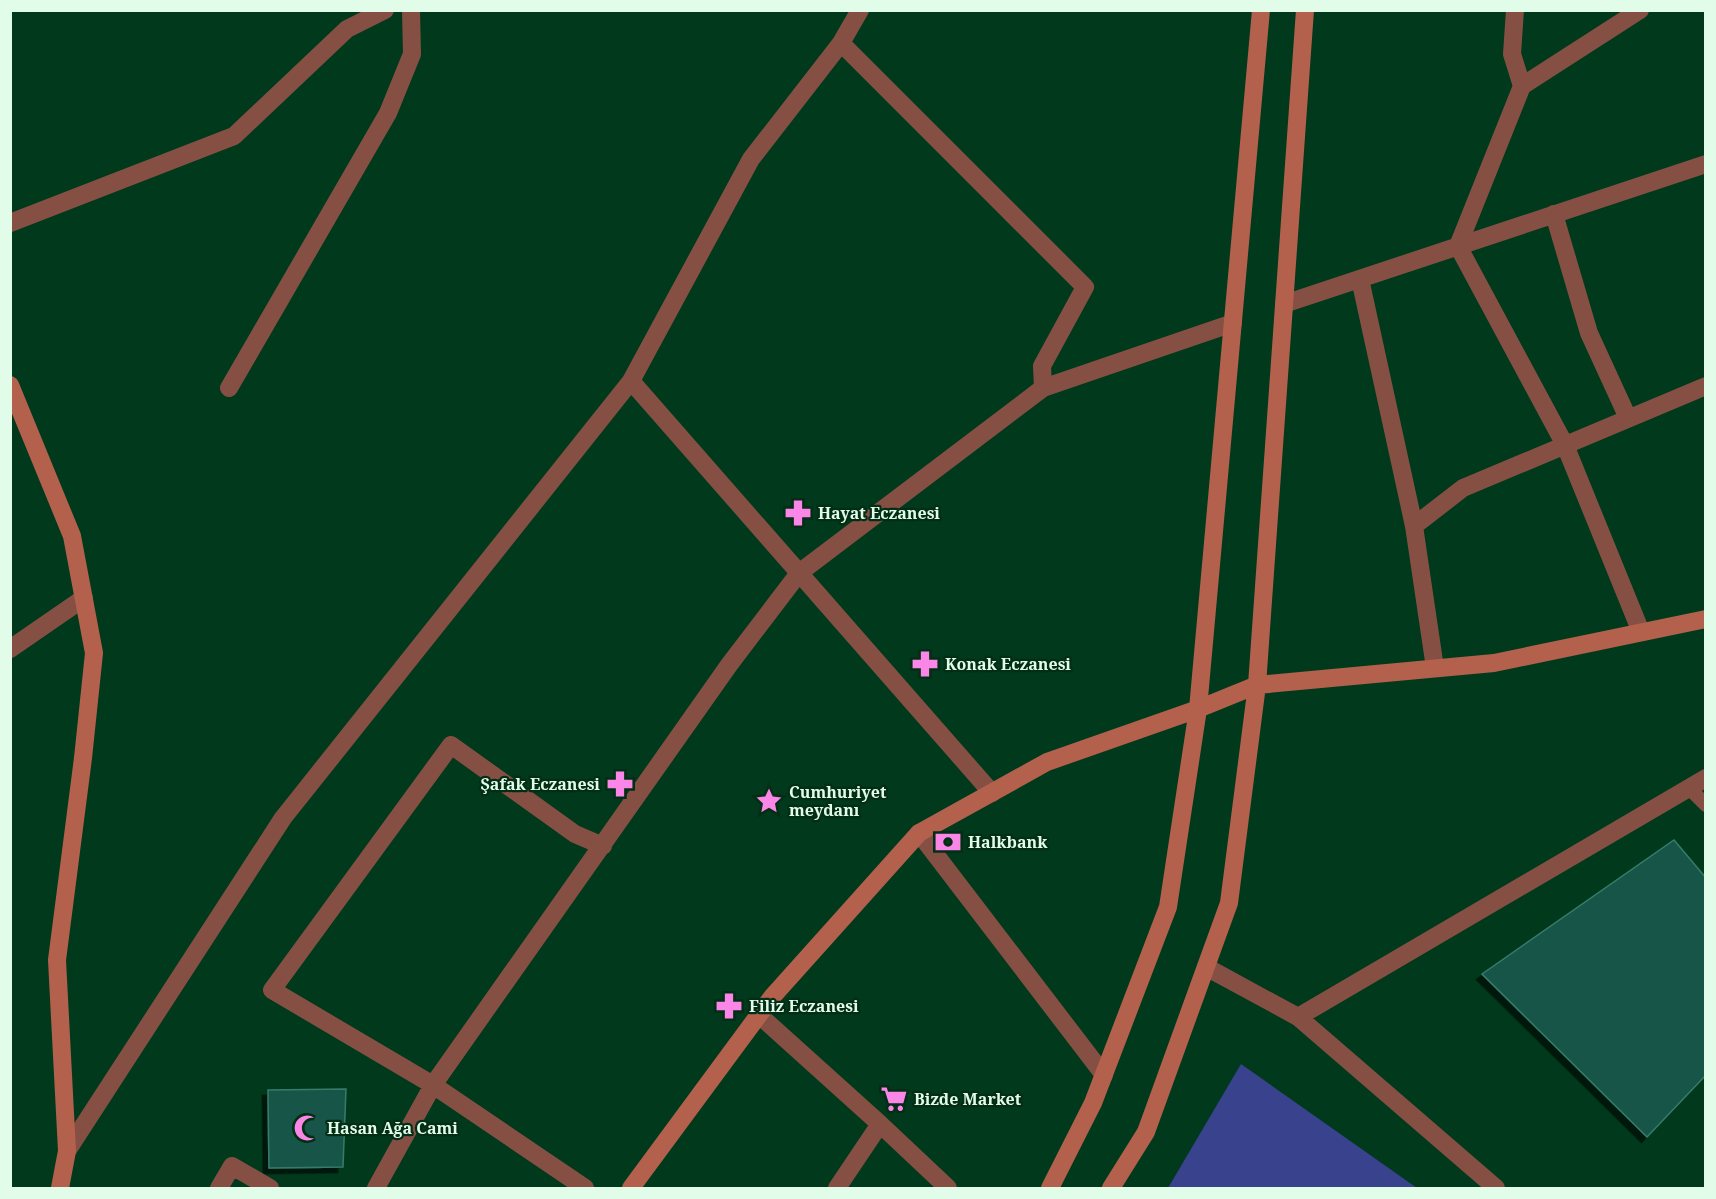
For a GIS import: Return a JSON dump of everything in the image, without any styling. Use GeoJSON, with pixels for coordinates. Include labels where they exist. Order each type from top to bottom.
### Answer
{"type":"FeatureCollection","features":[{"type":"Feature","properties":{"kind":"main road"},"geometry":{"type":"LineString","coordinates":[[1050,1188],[1094,1102],[1168,907],[1198,709],[1261,10]]}},
{"type":"Feature","properties":{"kind":"main road"},"geometry":{"type":"LineString","coordinates":[[1111,1188],[1146,1132],[1229,903],[1257,685],[1305,10]]}},
{"type":"Feature","properties":{"kind":"main road"},"geometry":{"type":"LineString","coordinates":[[10,385],[72,536],[94,653],[57,960],[67,1151],[60,1188]]}},
{"type":"Feature","properties":{"kind":"main road"},"geometry":{"type":"LineString","coordinates":[[631,1188],[772,998],[919,833],[1047,762],[1198,709],[1257,685],[1494,663],[1706,619]]}},
{"type":"Feature","properties":{"kind":"street"},"geometry":{"type":"LineString","coordinates":[[10,223],[234,136],[347,29],[385,10]]}},
{"type":"Feature","properties":{"kind":"street"},"geometry":{"type":"LineString","coordinates":[[229,388],[388,113],[412,54],[411,10]]}},
{"type":"Feature","properties":{"kind":"street"},"geometry":{"type":"LineString","coordinates":[[67,1151],[283,818],[632,381],[751,159],[841,43],[860,10]]}},
{"type":"Feature","properties":{"kind":"street"},"geometry":{"type":"LineString","coordinates":[[1515,10],[1512,54],[1522,86]]}},
{"type":"Feature","properties":{"kind":"street"},"geometry":{"type":"LineString","coordinates":[[1458,246],[1522,86],[1640,10]]}},
{"type":"Feature","properties":{"kind":"street"},"geometry":{"type":"LineString","coordinates":[[841,43],[1085,287],[1042,366],[1043,388]]}},
{"type":"Feature","properties":{"kind":"street"},"geometry":{"type":"LineString","coordinates":[[1284,304],[1706,164]]}},
{"type":"Feature","properties":{"kind":"street"},"geometry":{"type":"LineString","coordinates":[[1554,214],[1589,333],[1628,418]]}},
{"type":"Feature","properties":{"kind":"street"},"geometry":{"type":"LineString","coordinates":[[1458,246],[1565,445],[1641,632]]}},
{"type":"Feature","properties":{"kind":"street"},"geometry":{"type":"LineString","coordinates":[[1360,279],[1414,526],[1436,669]]}},
{"type":"Feature","properties":{"kind":"street"},"geometry":{"type":"LineString","coordinates":[[376,1188],[433,1085],[729,665],[800,573],[1043,388],[1233,323]]}},
{"type":"Feature","properties":{"kind":"street"},"geometry":{"type":"LineString","coordinates":[[632,381],[992,792]]}},
{"type":"Feature","properties":{"kind":"street"},"geometry":{"type":"LineString","coordinates":[[1414,526],[1463,488],[1706,386]]}},
{"type":"Feature","properties":{"kind":"street"},"geometry":{"type":"LineString","coordinates":[[10,649],[84,598]]}},
{"type":"Feature","properties":{"kind":"street"},"geometry":{"type":"LineString","coordinates":[[585,1188],[433,1085],[272,990],[451,745],[575,834],[603,846]]}},
{"type":"Feature","properties":{"kind":"street"},"geometry":{"type":"LineString","coordinates":[[1298,1017],[1706,777]]}},
{"type":"Feature","properties":{"kind":"street"},"geometry":{"type":"LineString","coordinates":[[919,833],[1104,1075]]}},
{"type":"Feature","properties":{"kind":"street"},"geometry":{"type":"LineString","coordinates":[[1206,967],[1298,1017],[1496,1188]]}},
{"type":"Feature","properties":{"kind":"street"},"geometry":{"type":"LineString","coordinates":[[759,1015],[948,1188]]}},
{"type":"Feature","properties":{"kind":"street"},"geometry":{"type":"LineString","coordinates":[[837,1188],[880,1124]]}},
{"type":"Feature","properties":{"kind":"street"},"geometry":{"type":"LineString","coordinates":[[219,1188],[232,1166],[270,1188]]}},
{"type":"Feature","properties":{"kind":"lane"},"geometry":{"type":"LineString","coordinates":[[1688,788],[1706,805]]}},
{"type":"Feature","properties":{"kind":"shaded area"},"geometry":{"type":"Polygon","coordinates":[[[1241,1064],[1417,1188],[1168,1188],[1241,1064]]]}},
{"type":"Feature","properties":{"kind":"building"},"geometry":{"type":"Polygon","coordinates":[[[1674,840],[1706,878],[1706,1075],[1647,1137],[1482,974],[1674,840]]]}},
{"type":"Feature","properties":{"kind":"building","name":"Hasan Ağa Cami"},"geometry":{"type":"Polygon","coordinates":[[[346,1089],[343,1167],[269,1168],[268,1090],[346,1089]]]}},
{"type":"Feature","properties":{"kind":"place","name":"Hayat Eczanesi"},"geometry":{"type":"Point","coordinates":[798,513]}},
{"type":"Feature","properties":{"kind":"place","name":"Konak Eczanesi"},"geometry":{"type":"Point","coordinates":[925,664]}},
{"type":"Feature","properties":{"kind":"place","name":"Şafak Eczanesi"},"geometry":{"type":"Point","coordinates":[620,784]}},
{"type":"Feature","properties":{"kind":"place","name":"Cumhuriyet meydanı"},"geometry":{"type":"Point","coordinates":[769,801]}},
{"type":"Feature","properties":{"kind":"place","name":"Halkbank"},"geometry":{"type":"Point","coordinates":[948,842]}},
{"type":"Feature","properties":{"kind":"place","name":"Filiz Eczanesi"},"geometry":{"type":"Point","coordinates":[729,1006]}},
{"type":"Feature","properties":{"kind":"place","name":"Bizde Market"},"geometry":{"type":"Point","coordinates":[894,1099]}},
{"type":"Feature","properties":{"kind":"place","name":"Hasan Ağa Cami"},"geometry":{"type":"Point","coordinates":[307,1128]}}]}
